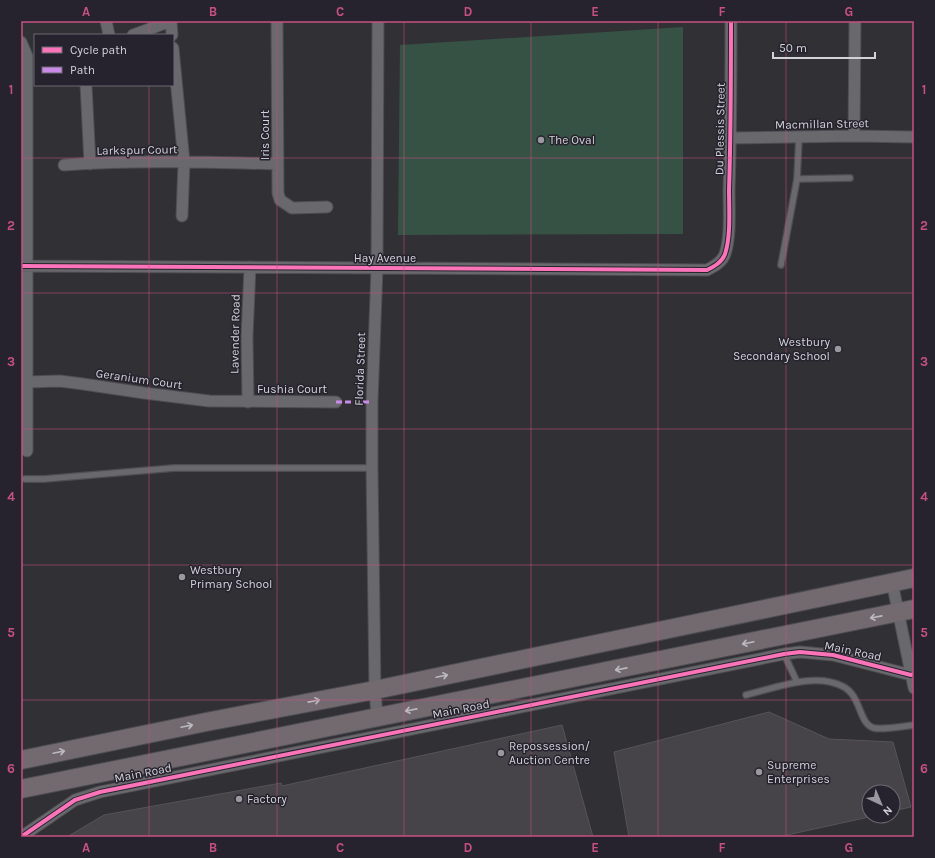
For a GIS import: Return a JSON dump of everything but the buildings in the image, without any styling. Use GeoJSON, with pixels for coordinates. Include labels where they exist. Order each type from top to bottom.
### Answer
{"type":"FeatureCollection","features":[{"type":"Feature","properties":{"kind":"main road"},"geometry":{"type":"LineString","coordinates":[[21,760],[206,722],[375,690],[914,578]]}},
{"type":"Feature","properties":{"kind":"main road","name":"Main Road"},"geometry":{"type":"LineString","coordinates":[[21,789],[906,611]]}},
{"type":"Feature","properties":{"kind":"street"},"geometry":{"type":"LineString","coordinates":[[106,21],[109,34]]}},
{"type":"Feature","properties":{"kind":"street"},"geometry":{"type":"LineString","coordinates":[[136,34],[171,21],[172,34]]}},
{"type":"Feature","properties":{"kind":"street","name":"Iris Court"},"geometry":{"type":"LineString","coordinates":[[277,21],[278,193],[280,200],[292,208],[327,207]]}},
{"type":"Feature","properties":{"kind":"street","name":"Florida Street"},"geometry":{"type":"LineString","coordinates":[[377,717],[375,690],[372,402],[377,268],[378,21]]}},
{"type":"Feature","properties":{"kind":"street","name":"Du Plessis Street"},"geometry":{"type":"LineString","coordinates":[[728,236],[731,138],[731,21]]}},
{"type":"Feature","properties":{"kind":"street"},"geometry":{"type":"LineString","coordinates":[[854,21],[854,136]]}},
{"type":"Feature","properties":{"kind":"street"},"geometry":{"type":"LineString","coordinates":[[21,42],[31,55],[24,266],[27,382],[25,445]]}},
{"type":"Feature","properties":{"kind":"street"},"geometry":{"type":"LineString","coordinates":[[174,58],[184,162],[182,216]]}},
{"type":"Feature","properties":{"kind":"street","name":"Larkspur Court"},"geometry":{"type":"LineString","coordinates":[[86,86],[90,164]]}},
{"type":"Feature","properties":{"kind":"street","name":"Macmillan Street"},"geometry":{"type":"LineString","coordinates":[[731,138],[854,136],[914,137]]}},
{"type":"Feature","properties":{"kind":"street","name":"Larkspur Court"},"geometry":{"type":"LineString","coordinates":[[64,165],[184,162],[278,164]]}},
{"type":"Feature","properties":{"kind":"street","name":"Hay Avenue"},"geometry":{"type":"LineString","coordinates":[[24,266],[707,270],[714,267],[724,255],[728,236]]}},
{"type":"Feature","properties":{"kind":"street","name":"Lavender Road"},"geometry":{"type":"LineString","coordinates":[[248,402],[247,337],[250,267]]}},
{"type":"Feature","properties":{"kind":"street","name":"Geranium Court"},"geometry":{"type":"LineString","coordinates":[[27,382],[60,381],[190,400],[248,402]]}},
{"type":"Feature","properties":{"kind":"street","name":"Fushia Court"},"geometry":{"type":"LineString","coordinates":[[248,402],[336,402]]}},
{"type":"Feature","properties":{"kind":"street"},"geometry":{"type":"LineString","coordinates":[[892,582],[906,611],[914,688]]}},
{"type":"Feature","properties":{"kind":"street","name":"Main Road"},"geometry":{"type":"LineString","coordinates":[[21,837],[75,800],[100,792],[784,654],[800,652],[818,653],[913,675]]}},
{"type":"Feature","properties":{"kind":"lane"},"geometry":{"type":"LineString","coordinates":[[781,265],[797,180],[799,137]]}},
{"type":"Feature","properties":{"kind":"lane"},"geometry":{"type":"LineString","coordinates":[[797,180],[850,178]]}},
{"type":"Feature","properties":{"kind":"lane"},"geometry":{"type":"LineString","coordinates":[[25,479],[44,479],[174,468],[372,468]]}},
{"type":"Feature","properties":{"kind":"lane"},"geometry":{"type":"LineString","coordinates":[[784,654],[798,682]]}},
{"type":"Feature","properties":{"kind":"lane"},"geometry":{"type":"LineString","coordinates":[[746,695],[798,682],[824,681],[843,686],[854,695],[868,726],[875,729],[914,726]]}},
{"type":"Feature","properties":{"kind":"green space","name":"The Oval"},"geometry":{"type":"Polygon","coordinates":[[[683,27],[683,234],[398,235],[400,45],[683,27]]]}},
{"type":"Feature","properties":{"kind":"marked path"},"geometry":{"type":"LineString","coordinates":[[336,402],[372,402]]}},
{"type":"Feature","properties":{"kind":"cycle path"},"geometry":{"type":"LineString","coordinates":[[21,266],[707,270],[720,262],[725,254],[728,239],[731,126],[731,21]]}},
{"type":"Feature","properties":{"kind":"cycle path"},"geometry":{"type":"LineString","coordinates":[[21,837],[75,800],[100,792],[784,654],[800,652],[833,655],[911,675],[914,674]]}},
{"type":"Feature","properties":{"kind":"place","name":"The Oval"},"geometry":{"type":"Point","coordinates":[541,140]}},
{"type":"Feature","properties":{"kind":"place","name":"Westbury Secondary School"},"geometry":{"type":"Point","coordinates":[838,349]}},
{"type":"Feature","properties":{"kind":"place","name":"Westbury Primary School"},"geometry":{"type":"Point","coordinates":[182,577]}},
{"type":"Feature","properties":{"kind":"place","name":"Repossession/ Auction Centre"},"geometry":{"type":"Point","coordinates":[501,753]}},
{"type":"Feature","properties":{"kind":"place","name":"Supreme Enterprises"},"geometry":{"type":"Point","coordinates":[759,772]}},
{"type":"Feature","properties":{"kind":"place","name":"Factory"},"geometry":{"type":"Point","coordinates":[239,799]}}]}
